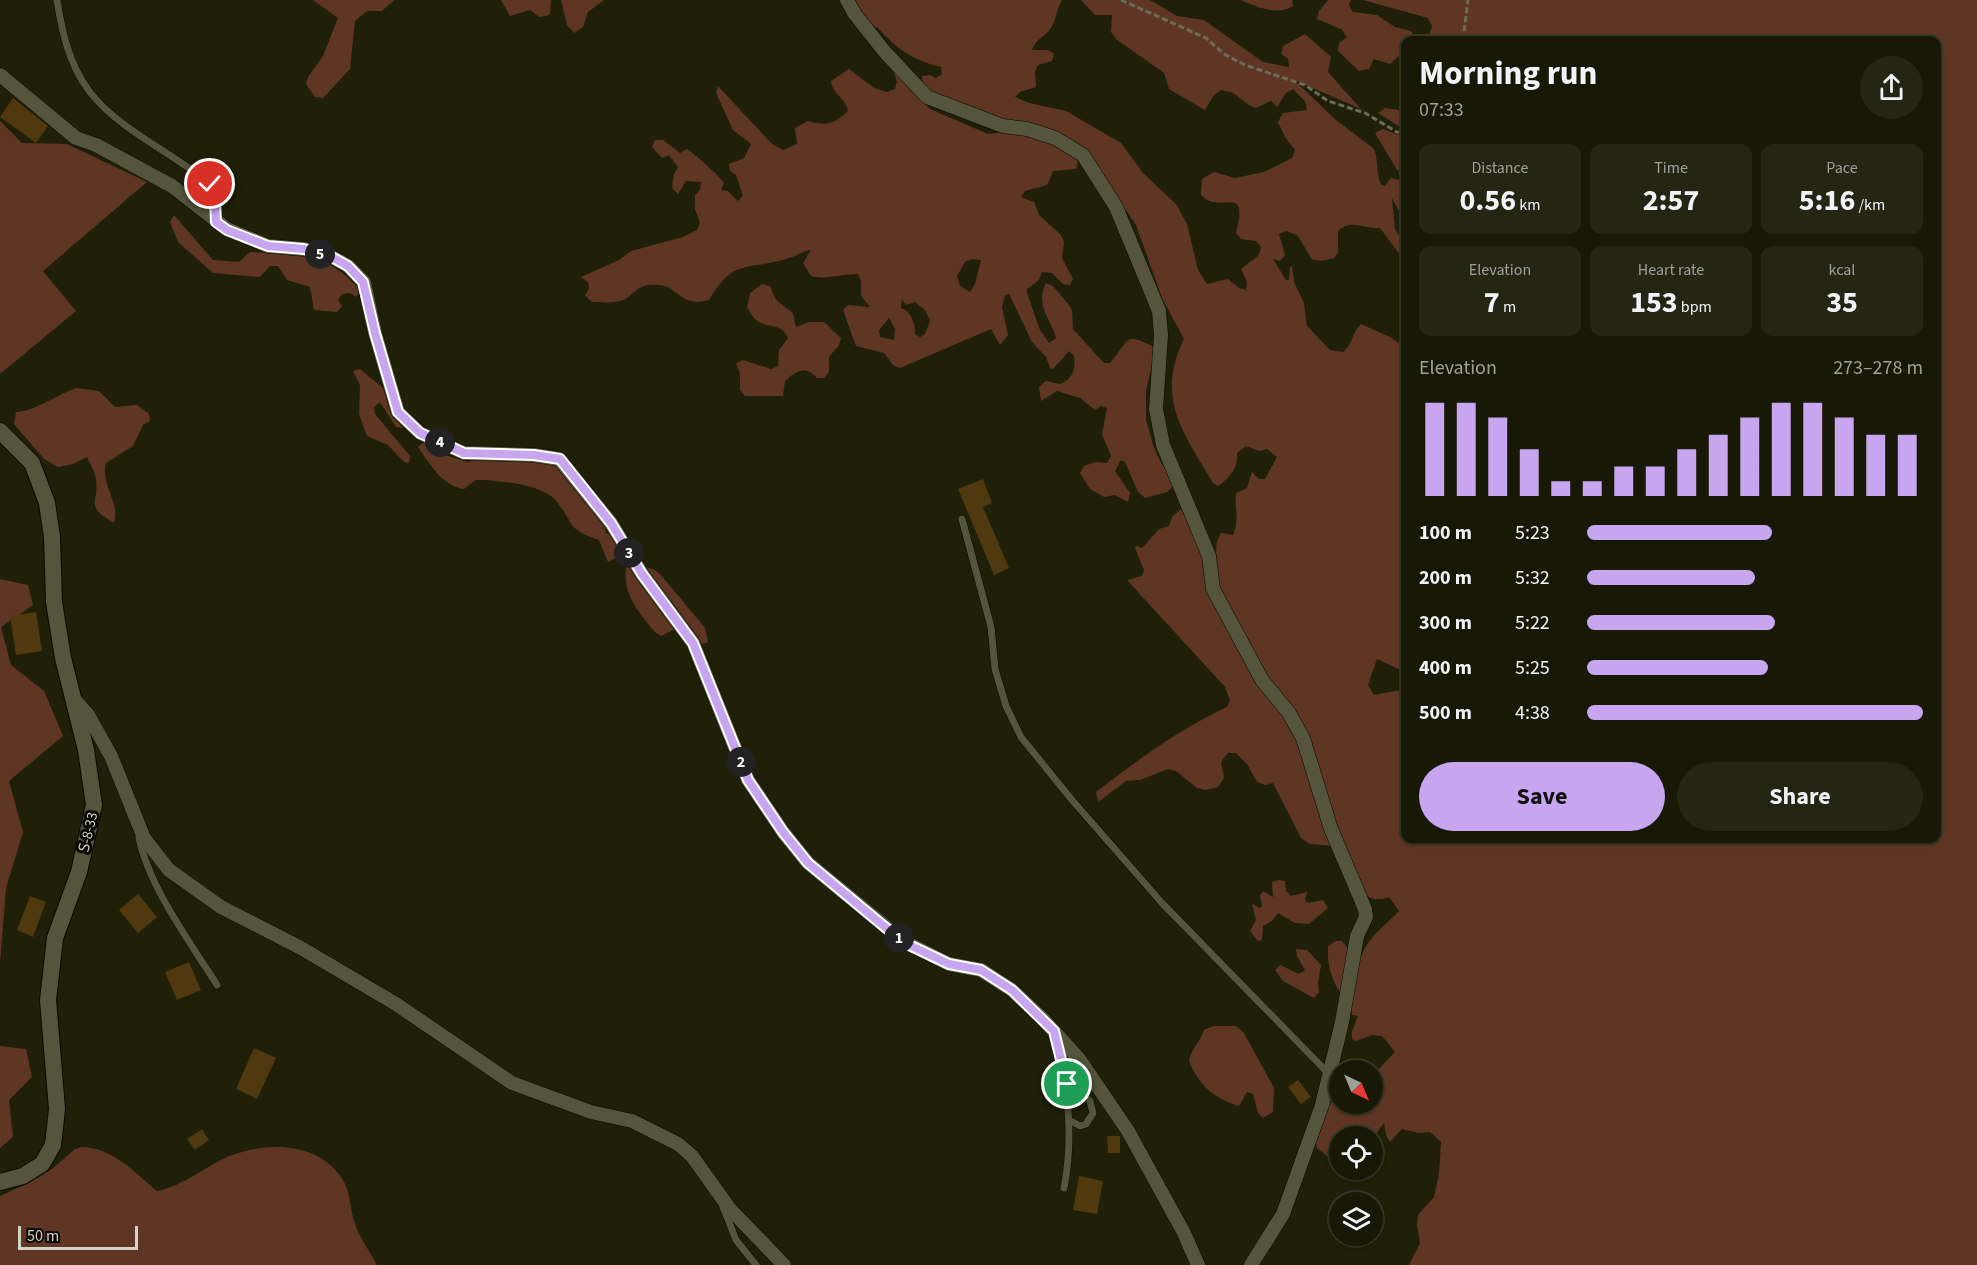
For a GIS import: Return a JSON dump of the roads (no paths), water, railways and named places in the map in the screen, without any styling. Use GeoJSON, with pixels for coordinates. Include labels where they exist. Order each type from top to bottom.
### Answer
{"type":"FeatureCollection","features":[{"type":"Feature","properties":{"kind":"street"},"geometry":{"type":"LineString","coordinates":[[847,0],[854,13],[884,51],[927,98],[1003,126],[1027,129],[1055,138],[1083,155],[1116,207],[1159,311],[1161,335],[1156,410],[1163,445],[1209,556],[1214,589],[1262,680],[1289,713],[1304,738],[1331,829],[1349,877],[1365,909],[1366,917],[1357,936],[1342,1022],[1322,1105],[1283,1214],[1251,1265]]}},
{"type":"Feature","properties":{"kind":"street"},"geometry":{"type":"LineString","coordinates":[[0,75],[76,138],[96,145],[172,186],[227,230],[268,246],[304,249],[330,256],[348,266],[363,282],[377,343],[398,412],[420,433],[464,453],[534,455],[560,459],[611,523],[642,574],[693,643],[748,780],[783,832],[808,863],[903,942],[949,964],[981,970],[1012,990],[1054,1031],[1079,1059],[1128,1131],[1184,1233],[1198,1265]]}},
{"type":"Feature","properties":{"kind":"street","name":"Տ-8-33"},"geometry":{"type":"LineString","coordinates":[[0,431],[32,463],[47,503],[52,537],[54,602],[72,697],[86,750],[94,805],[79,872],[55,938],[48,1000],[57,1109],[53,1145],[42,1164],[23,1176],[0,1182]]}},
{"type":"Feature","properties":{"kind":"street"},"geometry":{"type":"LineString","coordinates":[[72,697],[88,715],[111,756],[144,838],[169,870],[221,908],[301,948],[396,1004],[512,1083],[591,1112],[632,1121],[678,1144],[692,1156],[720,1196],[784,1265]]}},
{"type":"Feature","properties":{"kind":"lane"},"geometry":{"type":"LineString","coordinates":[[57,0],[63,35],[75,67],[90,92],[122,121],[210,184],[215,201],[216,222]]}},
{"type":"Feature","properties":{"kind":"lane"},"geometry":{"type":"LineString","coordinates":[[962,519],[991,627],[995,669],[1006,706],[1021,737],[1072,800],[1162,903],[1328,1073]]}},
{"type":"Feature","properties":{"kind":"lane"},"geometry":{"type":"LineString","coordinates":[[136,818],[142,855],[172,913],[217,985]]}},
{"type":"Feature","properties":{"kind":"lane"},"geometry":{"type":"LineString","coordinates":[[1054,1031],[1065,1076],[1069,1120],[1070,1157],[1064,1188]]}},
{"type":"Feature","properties":{"kind":"lane"},"geometry":{"type":"LineString","coordinates":[[1065,1076],[1090,1101],[1093,1113],[1086,1124],[1080,1126],[1069,1120]]}},
{"type":"Feature","properties":{"kind":"lane"},"geometry":{"type":"LineString","coordinates":[[720,1196],[736,1240],[756,1265]]}}]}
